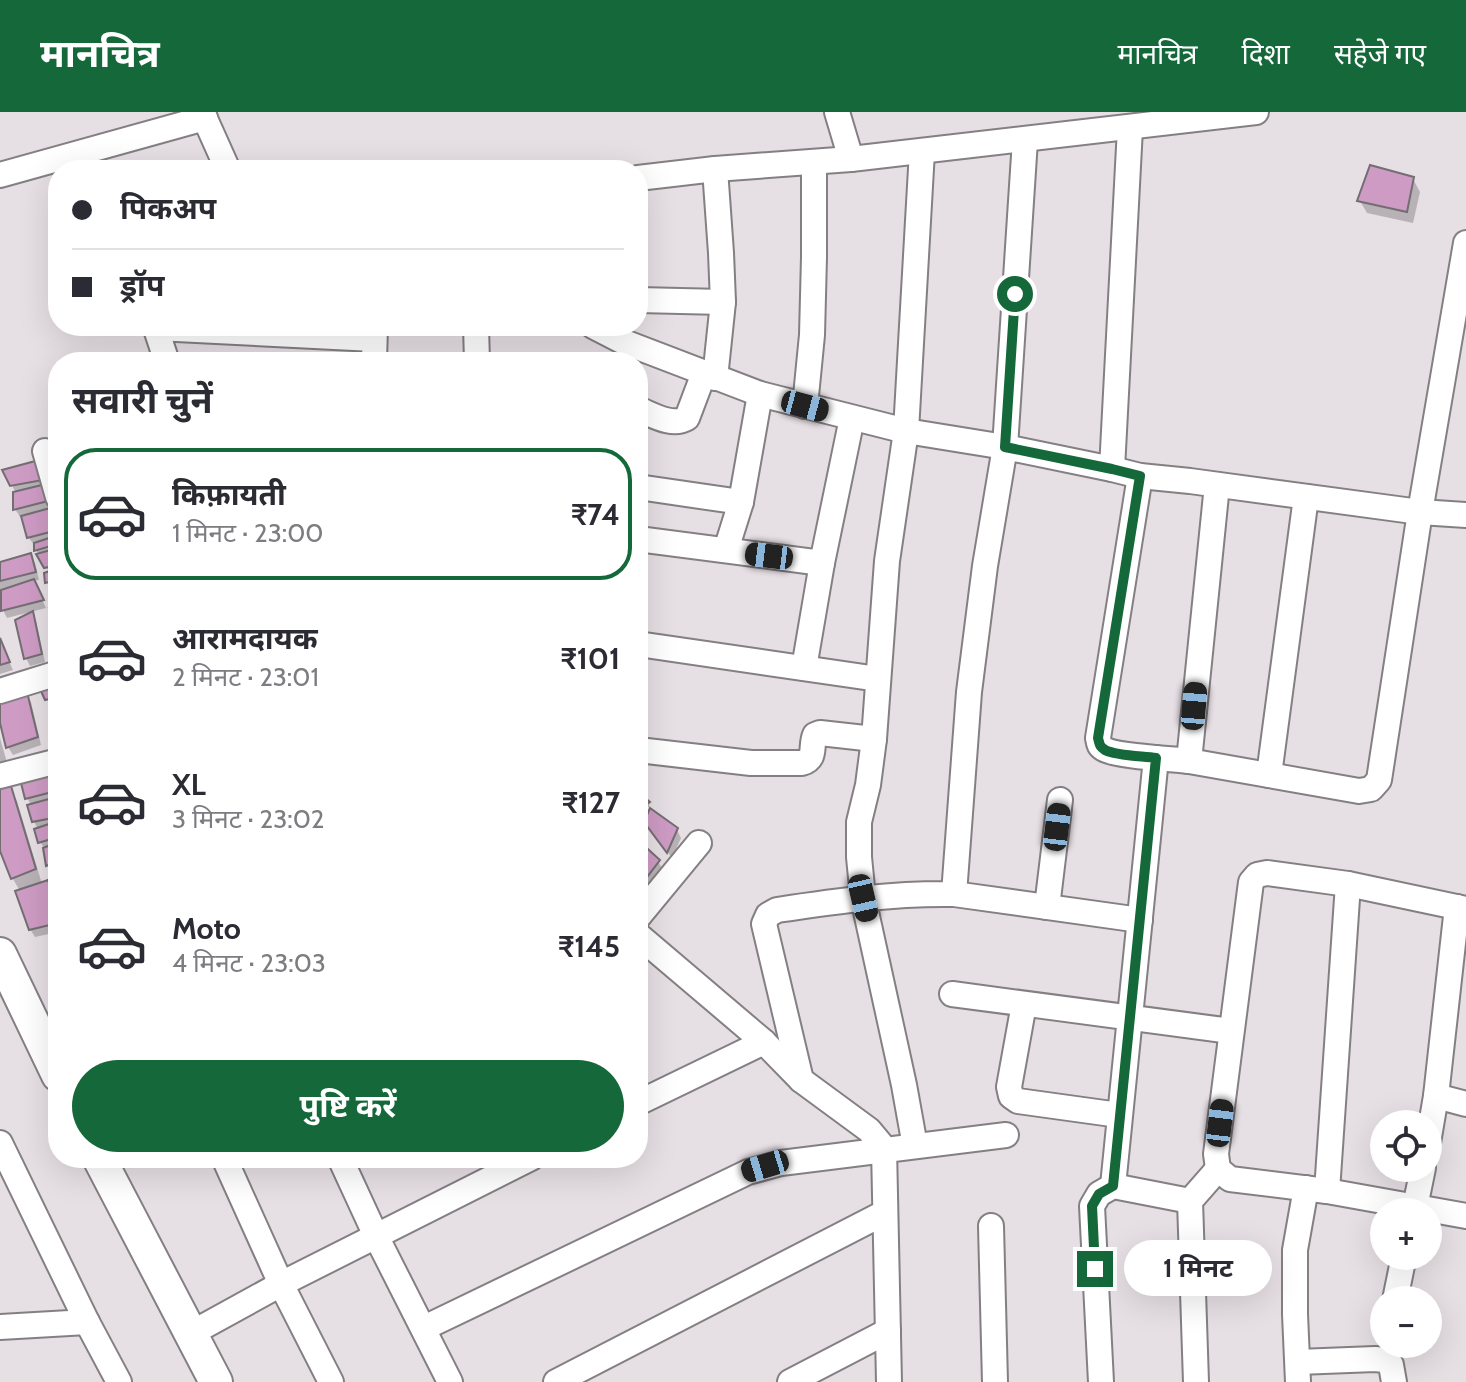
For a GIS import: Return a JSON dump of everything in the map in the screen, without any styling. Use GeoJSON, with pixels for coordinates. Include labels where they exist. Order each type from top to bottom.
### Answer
{"type":"FeatureCollection","features":[{"type":"Feature","properties":{"kind":"street"},"geometry":{"type":"LineString","coordinates":[[837,112],[851,159]]}},
{"type":"Feature","properties":{"kind":"street"},"geometry":{"type":"LineString","coordinates":[[648,177],[1025,140],[1102,121],[1130,128],[1256,112]]}},
{"type":"Feature","properties":{"kind":"street"},"geometry":{"type":"LineString","coordinates":[[51,160],[204,115],[224,160]]}},
{"type":"Feature","properties":{"kind":"street"},"geometry":{"type":"LineString","coordinates":[[1112,469],[1130,128]]}},
{"type":"Feature","properties":{"kind":"street"},"geometry":{"type":"LineString","coordinates":[[954,894],[969,692],[985,566],[1005,447],[1025,140]]}},
{"type":"Feature","properties":{"kind":"street"},"geometry":{"type":"LineString","coordinates":[[915,1146],[863,898],[859,822],[874,739],[887,561],[906,431],[922,151]]}},
{"type":"Feature","properties":{"kind":"street"},"geometry":{"type":"LineString","coordinates":[[0,175],[48,161]]}},
{"type":"Feature","properties":{"kind":"street"},"geometry":{"type":"LineString","coordinates":[[805,406],[812,335],[814,162]]}},
{"type":"Feature","properties":{"kind":"street"},"geometry":{"type":"LineString","coordinates":[[648,413],[682,422],[710,376],[721,336],[723,302],[715,169]]}},
{"type":"Feature","properties":{"kind":"street"},"geometry":{"type":"LineString","coordinates":[[1140,476],[1099,744],[1110,752],[1189,761],[1359,791],[1371,789],[1379,780],[1466,243]]}},
{"type":"Feature","properties":{"kind":"street"},"geometry":{"type":"LineString","coordinates":[[648,300],[723,302]]}},
{"type":"Feature","properties":{"kind":"street"},"geometry":{"type":"LineString","coordinates":[[286,336],[374,342]]}},
{"type":"Feature","properties":{"kind":"street"},"geometry":{"type":"LineString","coordinates":[[628,336],[710,376],[760,394],[906,431],[1005,447],[1140,476],[1420,512],[1466,515]]}},
{"type":"Feature","properties":{"kind":"street"},"geometry":{"type":"LineString","coordinates":[[726,550],[741,502],[760,394]]}},
{"type":"Feature","properties":{"kind":"street"},"geometry":{"type":"LineString","coordinates":[[804,668],[852,418]]}},
{"type":"Feature","properties":{"kind":"street"},"geometry":{"type":"LineString","coordinates":[[45,451],[48,462]]}},
{"type":"Feature","properties":{"kind":"street"},"geometry":{"type":"LineString","coordinates":[[1189,761],[1217,485]]}},
{"type":"Feature","properties":{"kind":"street"},"geometry":{"type":"LineString","coordinates":[[648,488],[741,502]]}},
{"type":"Feature","properties":{"kind":"street"},"geometry":{"type":"LineString","coordinates":[[1269,775],[1306,497]]}},
{"type":"Feature","properties":{"kind":"street"},"geometry":{"type":"LineString","coordinates":[[648,540],[822,563]]}},
{"type":"Feature","properties":{"kind":"street"},"geometry":{"type":"LineString","coordinates":[[648,645],[878,679]]}},
{"type":"Feature","properties":{"kind":"street"},"geometry":{"type":"LineString","coordinates":[[0,691],[48,676]]}},
{"type":"Feature","properties":{"kind":"street"},"geometry":{"type":"LineString","coordinates":[[648,757],[802,763],[812,756],[813,740],[820,733],[874,739]]}},
{"type":"Feature","properties":{"kind":"street"},"geometry":{"type":"LineString","coordinates":[[1113,1186],[1156,758]]}},
{"type":"Feature","properties":{"kind":"street"},"geometry":{"type":"LineString","coordinates":[[0,776],[48,769]]}},
{"type":"Feature","properties":{"kind":"street"},"geometry":{"type":"LineString","coordinates":[[1047,907],[1060,800]]}},
{"type":"Feature","properties":{"kind":"street"},"geometry":{"type":"LineString","coordinates":[[648,905],[699,843]]}},
{"type":"Feature","properties":{"kind":"street"},"geometry":{"type":"LineString","coordinates":[[1370,1200],[1230,1179],[1218,1169],[1216,1154],[1231,1031],[1251,882],[1257,875],[1267,873],[1348,884],[1462,908],[1457,995],[1434,1110]]}},
{"type":"Feature","properties":{"kind":"street"},"geometry":{"type":"LineString","coordinates":[[1348,884],[1317,1190],[1295,1250],[1298,1372],[1375,1359],[1391,1365],[1394,1382]]}},
{"type":"Feature","properties":{"kind":"street"},"geometry":{"type":"LineString","coordinates":[[801,1080],[764,924],[768,915],[777,910],[912,893],[954,894],[1140,920]]}},
{"type":"Feature","properties":{"kind":"street"},"geometry":{"type":"LineString","coordinates":[[648,950],[764,1042],[801,1080],[869,1130],[884,1148],[889,1382]]}},
{"type":"Feature","properties":{"kind":"street"},"geometry":{"type":"LineString","coordinates":[[0,954],[48,1054]]}},
{"type":"Feature","properties":{"kind":"street"},"geometry":{"type":"LineString","coordinates":[[952,994],[1231,1031]]}},
{"type":"Feature","properties":{"kind":"street"},"geometry":{"type":"LineString","coordinates":[[1024,1004],[1009,1087],[1011,1096],[1018,1101],[1119,1115]]}},
{"type":"Feature","properties":{"kind":"street"},"geometry":{"type":"LineString","coordinates":[[648,1098],[764,1042]]}},
{"type":"Feature","properties":{"kind":"street"},"geometry":{"type":"LineString","coordinates":[[1436,1096],[1466,1104]]}},
{"type":"Feature","properties":{"kind":"street"},"geometry":{"type":"LineString","coordinates":[[424,1328],[748,1172],[781,1163],[884,1148],[1006,1135]]}},
{"type":"Feature","properties":{"kind":"street"},"geometry":{"type":"LineString","coordinates":[[0,1143],[119,1382]]}},
{"type":"Feature","properties":{"kind":"street"},"geometry":{"type":"LineString","coordinates":[[104,1168],[216,1382]]}},
{"type":"Feature","properties":{"kind":"street"},"geometry":{"type":"LineString","coordinates":[[226,1168],[331,1382]]}},
{"type":"Feature","properties":{"kind":"street"},"geometry":{"type":"LineString","coordinates":[[345,1168],[450,1382]]}},
{"type":"Feature","properties":{"kind":"street"},"geometry":{"type":"LineString","coordinates":[[190,1334],[281,1284],[511,1168]]}},
{"type":"Feature","properties":{"kind":"street"},"geometry":{"type":"LineString","coordinates":[[1196,1382],[1190,1201],[1218,1169]]}},
{"type":"Feature","properties":{"kind":"street"},"geometry":{"type":"LineString","coordinates":[[1101,1382],[1092,1206],[1099,1194],[1113,1186],[1190,1201]]}},
{"type":"Feature","properties":{"kind":"street"},"geometry":{"type":"LineString","coordinates":[[556,1382],[884,1213]]}},
{"type":"Feature","properties":{"kind":"street"},"geometry":{"type":"LineString","coordinates":[[1442,1213],[1466,1216]]}},
{"type":"Feature","properties":{"kind":"street"},"geometry":{"type":"LineString","coordinates":[[991,1226],[995,1382]]}},
{"type":"Feature","properties":{"kind":"street"},"geometry":{"type":"LineString","coordinates":[[0,1327],[87,1322]]}},
{"type":"Feature","properties":{"kind":"street"},"geometry":{"type":"LineString","coordinates":[[790,1382],[888,1331]]}},
{"type":"Feature","properties":{"kind":"building"},"geometry":{"type":"Polygon","coordinates":[[[1370,165],[1414,177],[1407,212],[1357,201],[1370,165]]]}},
{"type":"Feature","properties":{"kind":"building"},"geometry":{"type":"Polygon","coordinates":[[[39,460],[43,480],[10,486],[2,470],[39,460]]]}},
{"type":"Feature","properties":{"kind":"building"},"geometry":{"type":"Polygon","coordinates":[[[46,484],[48,501],[13,510],[13,492],[46,484]]]}},
{"type":"Feature","properties":{"kind":"building"},"geometry":{"type":"Polygon","coordinates":[[[48,509],[48,533],[27,538],[21,516],[48,509]]]}},
{"type":"Feature","properties":{"kind":"building"},"geometry":{"type":"Polygon","coordinates":[[[48,538],[48,547],[34,551],[34,543],[48,538]]]}},
{"type":"Feature","properties":{"kind":"building"},"geometry":{"type":"Polygon","coordinates":[[[48,551],[48,567],[44,568],[36,554],[48,551]]]}},
{"type":"Feature","properties":{"kind":"building"},"geometry":{"type":"Polygon","coordinates":[[[31,553],[36,572],[0,581],[0,562],[31,553]]]}},
{"type":"Feature","properties":{"kind":"building"},"geometry":{"type":"Polygon","coordinates":[[[34,579],[44,600],[1,611],[1,590],[34,579]]]}},
{"type":"Feature","properties":{"kind":"building"},"geometry":{"type":"Polygon","coordinates":[[[33,611],[42,654],[24,659],[15,620],[33,611]]]}},
{"type":"Feature","properties":{"kind":"building"},"geometry":{"type":"Polygon","coordinates":[[[0,638],[10,662],[0,665],[0,638]]]}},
{"type":"Feature","properties":{"kind":"building"},"geometry":{"type":"Polygon","coordinates":[[[48,686],[48,699],[45,700],[40,689],[48,686]]]}},
{"type":"Feature","properties":{"kind":"building"},"geometry":{"type":"Polygon","coordinates":[[[27,692],[38,737],[6,748],[0,723],[0,699],[27,692]]]}},
{"type":"Feature","properties":{"kind":"building"},"geometry":{"type":"Polygon","coordinates":[[[48,774],[48,793],[25,799],[21,783],[48,774]]]}},
{"type":"Feature","properties":{"kind":"building"},"geometry":{"type":"Polygon","coordinates":[[[11,786],[36,869],[11,879],[0,851],[0,789],[11,786]]]}},
{"type":"Feature","properties":{"kind":"building"},"geometry":{"type":"Polygon","coordinates":[[[48,799],[48,819],[32,822],[27,805],[48,799]]]}},
{"type":"Feature","properties":{"kind":"building"},"geometry":{"type":"Polygon","coordinates":[[[650,808],[678,828],[667,853],[648,827],[650,808]]]}},
{"type":"Feature","properties":{"kind":"building"},"geometry":{"type":"Polygon","coordinates":[[[48,824],[48,840],[38,843],[34,829],[48,824]]]}},
{"type":"Feature","properties":{"kind":"building"},"geometry":{"type":"Polygon","coordinates":[[[48,846],[46,866],[43,848],[48,846]]]}},
{"type":"Feature","properties":{"kind":"building"},"geometry":{"type":"Polygon","coordinates":[[[648,849],[660,860],[648,876],[648,849]]]}},
{"type":"Feature","properties":{"kind":"building"},"geometry":{"type":"Polygon","coordinates":[[[48,880],[48,925],[29,930],[15,891],[48,880]]]}},
{"type":"Feature","properties":{"kind":"route"},"geometry":{"type":"LineString","coordinates":[[1015,294],[1005,447],[1140,476],[1098,738],[1103,749],[1110,752],[1156,758],[1113,1186],[1099,1194],[1092,1206],[1095,1269]]}}]}
